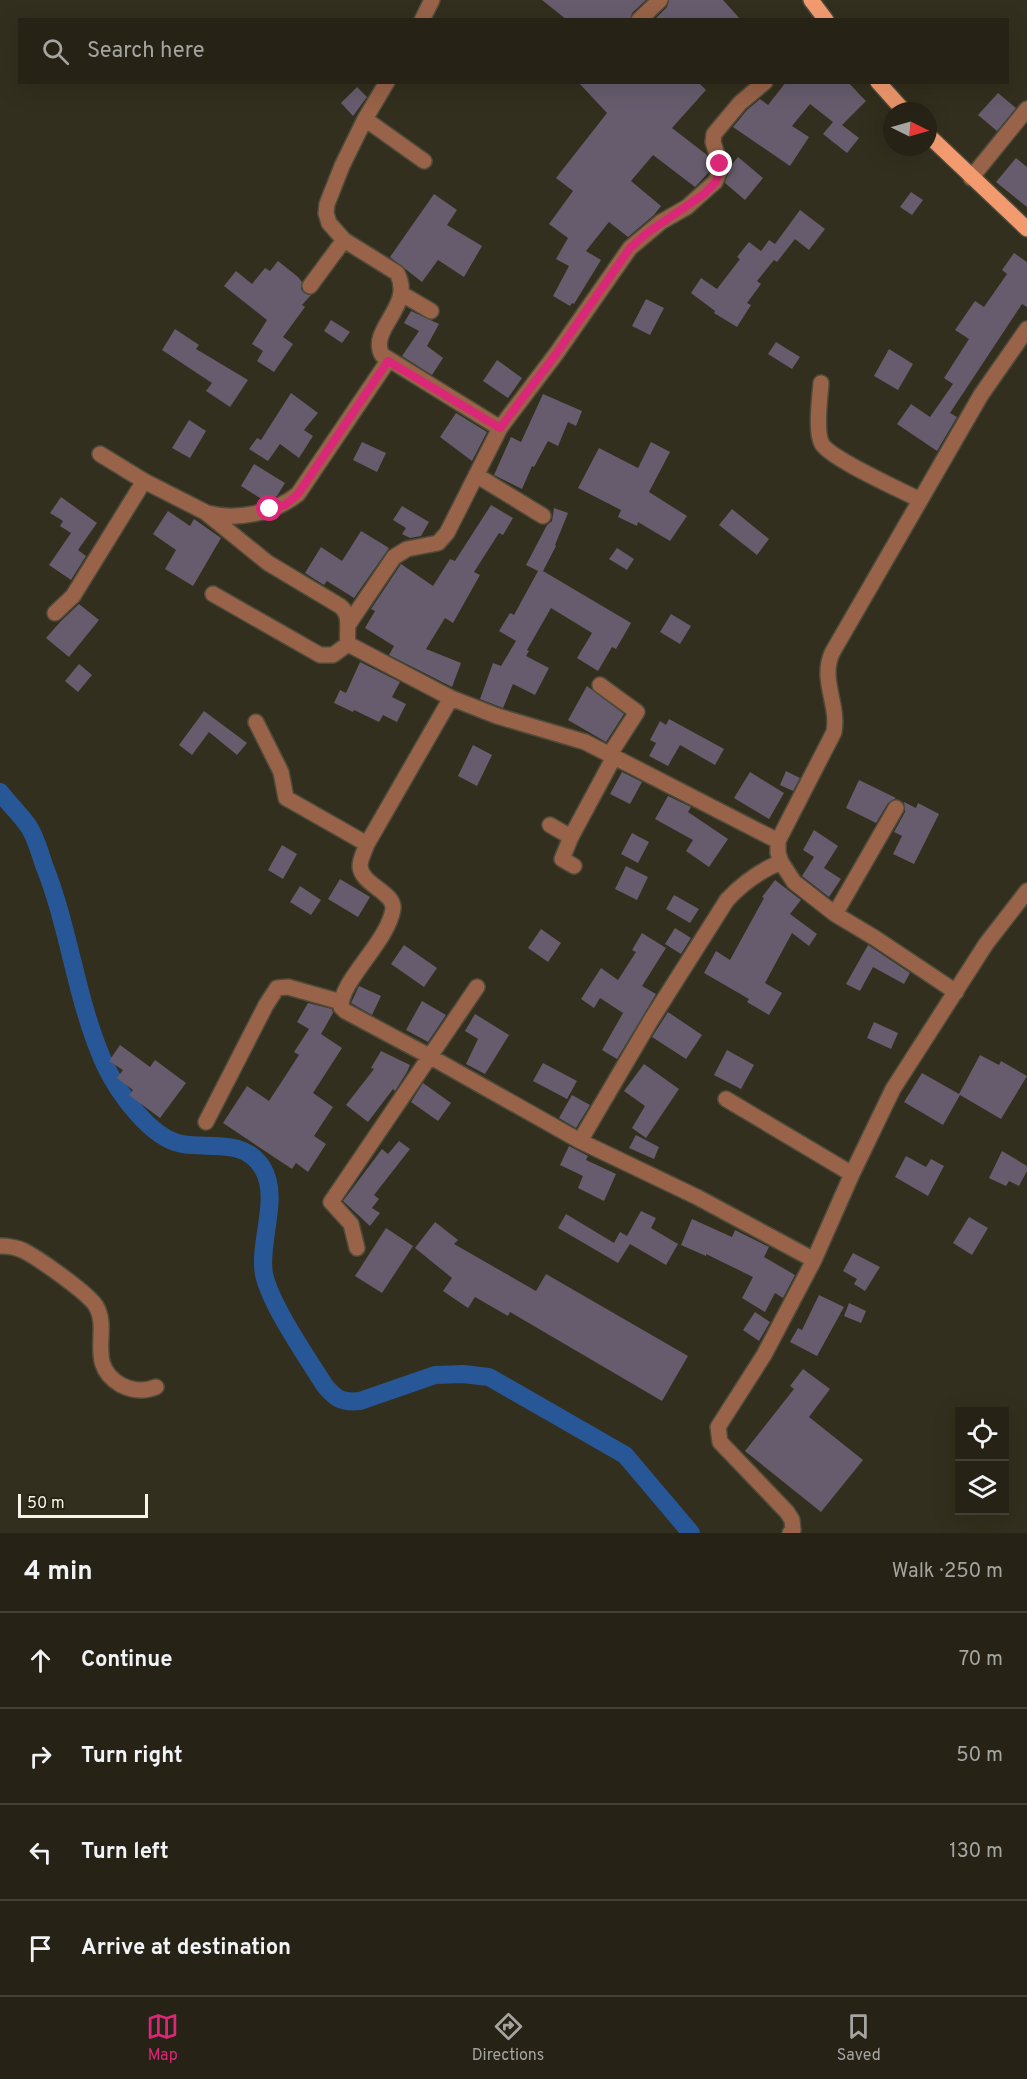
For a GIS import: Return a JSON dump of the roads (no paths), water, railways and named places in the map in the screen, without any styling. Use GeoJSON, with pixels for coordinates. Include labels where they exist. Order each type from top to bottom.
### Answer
{"type":"FeatureCollection","features":[{"type":"Feature","properties":{"kind":"main road"},"geometry":{"type":"LineString","coordinates":[[812,0],[825,18]]}},
{"type":"Feature","properties":{"kind":"main road"},"geometry":{"type":"LineString","coordinates":[[880,84],[896,102]]}},
{"type":"Feature","properties":{"kind":"main road"},"geometry":{"type":"LineString","coordinates":[[937,144],[1027,229]]}},
{"type":"Feature","properties":{"kind":"street"},"geometry":{"type":"LineString","coordinates":[[423,18],[432,0]]}},
{"type":"Feature","properties":{"kind":"street"},"geometry":{"type":"LineString","coordinates":[[641,18],[660,0]]}},
{"type":"Feature","properties":{"kind":"street"},"geometry":{"type":"LineString","coordinates":[[386,84],[365,119],[342,166],[327,204],[326,213],[329,223],[344,240],[397,273],[401,281],[402,294],[381,337],[379,350],[388,361],[500,428]]}},
{"type":"Feature","properties":{"kind":"street"},"geometry":{"type":"LineString","coordinates":[[348,626],[394,557],[407,549],[438,543],[442,538],[500,428],[556,354],[630,248],[661,222],[687,207],[715,183],[720,164],[713,142],[714,134],[740,103],[763,84]]}},
{"type":"Feature","properties":{"kind":"street"},"geometry":{"type":"LineString","coordinates":[[971,178],[1027,110]]}},
{"type":"Feature","properties":{"kind":"street"},"geometry":{"type":"LineString","coordinates":[[365,119],[424,161]]}},
{"type":"Feature","properties":{"kind":"street"},"geometry":{"type":"LineString","coordinates":[[310,286],[344,240]]}},
{"type":"Feature","properties":{"kind":"street"},"geometry":{"type":"LineString","coordinates":[[402,294],[431,311]]}},
{"type":"Feature","properties":{"kind":"street"},"geometry":{"type":"LineString","coordinates":[[956,992],[835,914],[794,882],[781,862],[778,842],[834,732],[836,721],[827,665],[981,396],[1027,329]]}},
{"type":"Feature","properties":{"kind":"street"},"geometry":{"type":"LineString","coordinates":[[100,454],[144,481],[205,512],[233,517],[285,505],[298,494],[388,361]]}},
{"type":"Feature","properties":{"kind":"street"},"geometry":{"type":"LineString","coordinates":[[821,383],[819,423],[821,443],[857,468],[920,500]]}},
{"type":"Feature","properties":{"kind":"street"},"geometry":{"type":"LineString","coordinates":[[476,475],[543,516]]}},
{"type":"Feature","properties":{"kind":"street"},"geometry":{"type":"LineString","coordinates":[[55,613],[73,596],[144,481]]}},
{"type":"Feature","properties":{"kind":"street"},"geometry":{"type":"LineString","coordinates":[[205,512],[268,563],[346,610],[348,644]]}},
{"type":"Feature","properties":{"kind":"street"},"geometry":{"type":"LineString","coordinates":[[213,594],[320,655],[333,654],[348,644]]}},
{"type":"Feature","properties":{"kind":"street"},"geometry":{"type":"LineString","coordinates":[[348,644],[451,698],[496,716],[564,734],[612,755],[778,842]]}},
{"type":"Feature","properties":{"kind":"street"},"geometry":{"type":"LineString","coordinates":[[574,866],[562,859],[571,837],[612,755],[637,712],[600,685]]}},
{"type":"Feature","properties":{"kind":"street"},"geometry":{"type":"LineString","coordinates":[[451,698],[367,844],[360,866],[362,872],[366,879],[388,898],[393,907],[384,931],[371,954],[343,993],[341,1007],[580,1141],[697,1197],[814,1260]]}},
{"type":"Feature","properties":{"kind":"street"},"geometry":{"type":"LineString","coordinates":[[256,722],[281,772],[286,798],[367,844]]}},
{"type":"Feature","properties":{"kind":"street"},"geometry":{"type":"LineString","coordinates":[[835,914],[896,808]]}},
{"type":"Feature","properties":{"kind":"street"},"geometry":{"type":"LineString","coordinates":[[550,825],[571,837]]}},
{"type":"Feature","properties":{"kind":"street"},"geometry":{"type":"LineString","coordinates":[[580,1141],[651,1020],[728,900],[740,886],[762,870],[781,862]]}},
{"type":"Feature","properties":{"kind":"street"},"geometry":{"type":"LineString","coordinates":[[790,1533],[793,1530],[792,1520],[787,1512],[720,1442],[718,1427],[764,1355],[814,1260],[893,1089],[986,944],[1027,891]]}},
{"type":"Feature","properties":{"kind":"street"},"geometry":{"type":"LineString","coordinates":[[206,1122],[277,988],[288,987],[341,1002]]}},
{"type":"Feature","properties":{"kind":"street"},"geometry":{"type":"LineString","coordinates":[[357,1248],[351,1224],[331,1202],[477,987]]}},
{"type":"Feature","properties":{"kind":"street"},"geometry":{"type":"LineString","coordinates":[[726,1100],[852,1174]]}},
{"type":"Feature","properties":{"kind":"street"},"geometry":{"type":"LineString","coordinates":[[0,1245],[23,1250],[85,1294],[96,1306],[99,1317],[101,1359],[106,1371],[115,1381],[134,1390],[143,1391],[156,1387]]}},
{"type":"Feature","properties":{"kind":"waterway"},"geometry":{"type":"LineString","coordinates":[[0,792],[26,823],[36,841],[53,890],[95,1041],[118,1088],[136,1112],[158,1133],[170,1140],[182,1144],[235,1148],[254,1158],[262,1167],[269,1192],[264,1274],[290,1331],[325,1386],[336,1397],[344,1401],[360,1401],[435,1375],[463,1374],[489,1377],[625,1455],[691,1533]]}}]}
